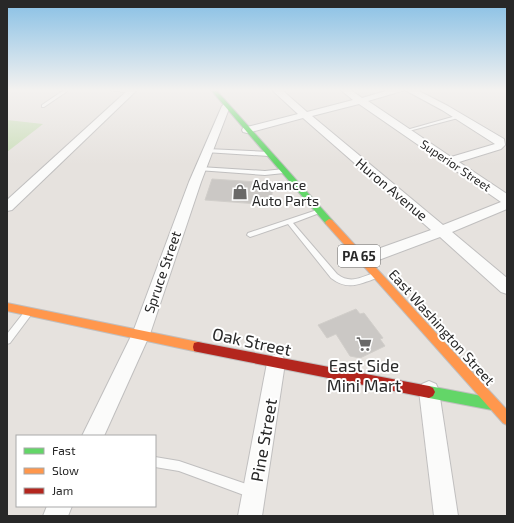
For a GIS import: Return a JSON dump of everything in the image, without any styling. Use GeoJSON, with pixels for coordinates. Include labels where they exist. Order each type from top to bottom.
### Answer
{"type":"FeatureCollection","features":[{"type":"Feature","properties":{"kind":"main road","name":"East Washington Street"},"geometry":{"type":"LineString","coordinates":[[233,114],[285,171],[376,276],[507,419]]}},
{"type":"Feature","properties":{"kind":"main road","name":"Oak Street"},"geometry":{"type":"LineString","coordinates":[[7,307],[276,363],[492,404]]}},
{"type":"Feature","properties":{"kind":"street"},"geometry":{"type":"LineString","coordinates":[[7,207],[107,114]]}},
{"type":"Feature","properties":{"kind":"street","name":"Spruce Street"},"geometry":{"type":"LineString","coordinates":[[93,435],[141,334],[200,169],[222,114]]}},
{"type":"Feature","properties":{"kind":"street"},"geometry":{"type":"LineString","coordinates":[[247,130],[304,114]]}},
{"type":"Feature","properties":{"kind":"street","name":"Huron Avenue"},"geometry":{"type":"LineString","coordinates":[[305,114],[507,287]]}},
{"type":"Feature","properties":{"kind":"street","name":"Superior Street"},"geometry":{"type":"LineString","coordinates":[[381,114],[507,200]]}},
{"type":"Feature","properties":{"kind":"street"},"geometry":{"type":"LineString","coordinates":[[450,161],[500,145],[496,138],[453,114]]}},
{"type":"Feature","properties":{"kind":"street"},"geometry":{"type":"LineString","coordinates":[[363,260],[442,231],[507,204]]}},
{"type":"Feature","properties":{"kind":"street","name":"Pine Street"},"geometry":{"type":"LineString","coordinates":[[250,516],[276,363]]}},
{"type":"Feature","properties":{"kind":"street"},"geometry":{"type":"LineString","coordinates":[[429,391],[446,516]]}},
{"type":"Feature","properties":{"kind":"street"},"geometry":{"type":"LineString","coordinates":[[55,516],[60,507]]}},
{"type":"Feature","properties":{"kind":"lane"},"geometry":{"type":"LineString","coordinates":[[405,131],[456,117]]}},
{"type":"Feature","properties":{"kind":"lane"},"geometry":{"type":"LineString","coordinates":[[207,151],[269,154]]}},
{"type":"Feature","properties":{"kind":"lane"},"geometry":{"type":"LineString","coordinates":[[200,169],[265,173],[285,171]]}},
{"type":"Feature","properties":{"kind":"lane"},"geometry":{"type":"LineString","coordinates":[[250,235],[320,211]]}},
{"type":"Feature","properties":{"kind":"lane"},"geometry":{"type":"LineString","coordinates":[[289,222],[334,276],[341,282],[350,284],[376,276]]}},
{"type":"Feature","properties":{"kind":"lane"},"geometry":{"type":"LineString","coordinates":[[7,340],[29,311]]}},
{"type":"Feature","properties":{"kind":"lane"},"geometry":{"type":"LineString","coordinates":[[156,462],[179,466],[254,493]]}},
{"type":"Feature","properties":{"kind":"green space"},"geometry":{"type":"Polygon","coordinates":[[[7,120],[43,124],[7,152],[7,120]]]}},
{"type":"Feature","properties":{"kind":"building","name":"Advance Auto Parts"},"geometry":{"type":"Polygon","coordinates":[[[212,179],[273,183],[271,205],[205,200],[212,179]]]}},
{"type":"Feature","properties":{"kind":"building"},"geometry":{"type":"Polygon","coordinates":[[[356,309],[360,314],[364,313],[383,338],[380,339],[385,346],[360,358],[350,356],[336,334],[327,338],[318,325],[356,309]]]}},
{"type":"Feature","properties":{"kind":"traffic: fast"},"geometry":{"type":"LineString","coordinates":[[234,114],[329,222]]}},
{"type":"Feature","properties":{"kind":"traffic: fast"},"geometry":{"type":"LineString","coordinates":[[429,392],[492,404]]}},
{"type":"Feature","properties":{"kind":"traffic: slow"},"geometry":{"type":"LineString","coordinates":[[329,222],[507,419]]}},
{"type":"Feature","properties":{"kind":"traffic: slow"},"geometry":{"type":"LineString","coordinates":[[7,307],[198,347]]}},
{"type":"Feature","properties":{"kind":"traffic: jam"},"geometry":{"type":"LineString","coordinates":[[198,347],[429,392]]}},
{"type":"Feature","properties":{"kind":"place","name":"Advance Auto Parts"},"geometry":{"type":"Point","coordinates":[240,192]}},
{"type":"Feature","properties":{"kind":"place","name":"East Side Mini Mart"},"geometry":{"type":"Point","coordinates":[364,344]}}]}
